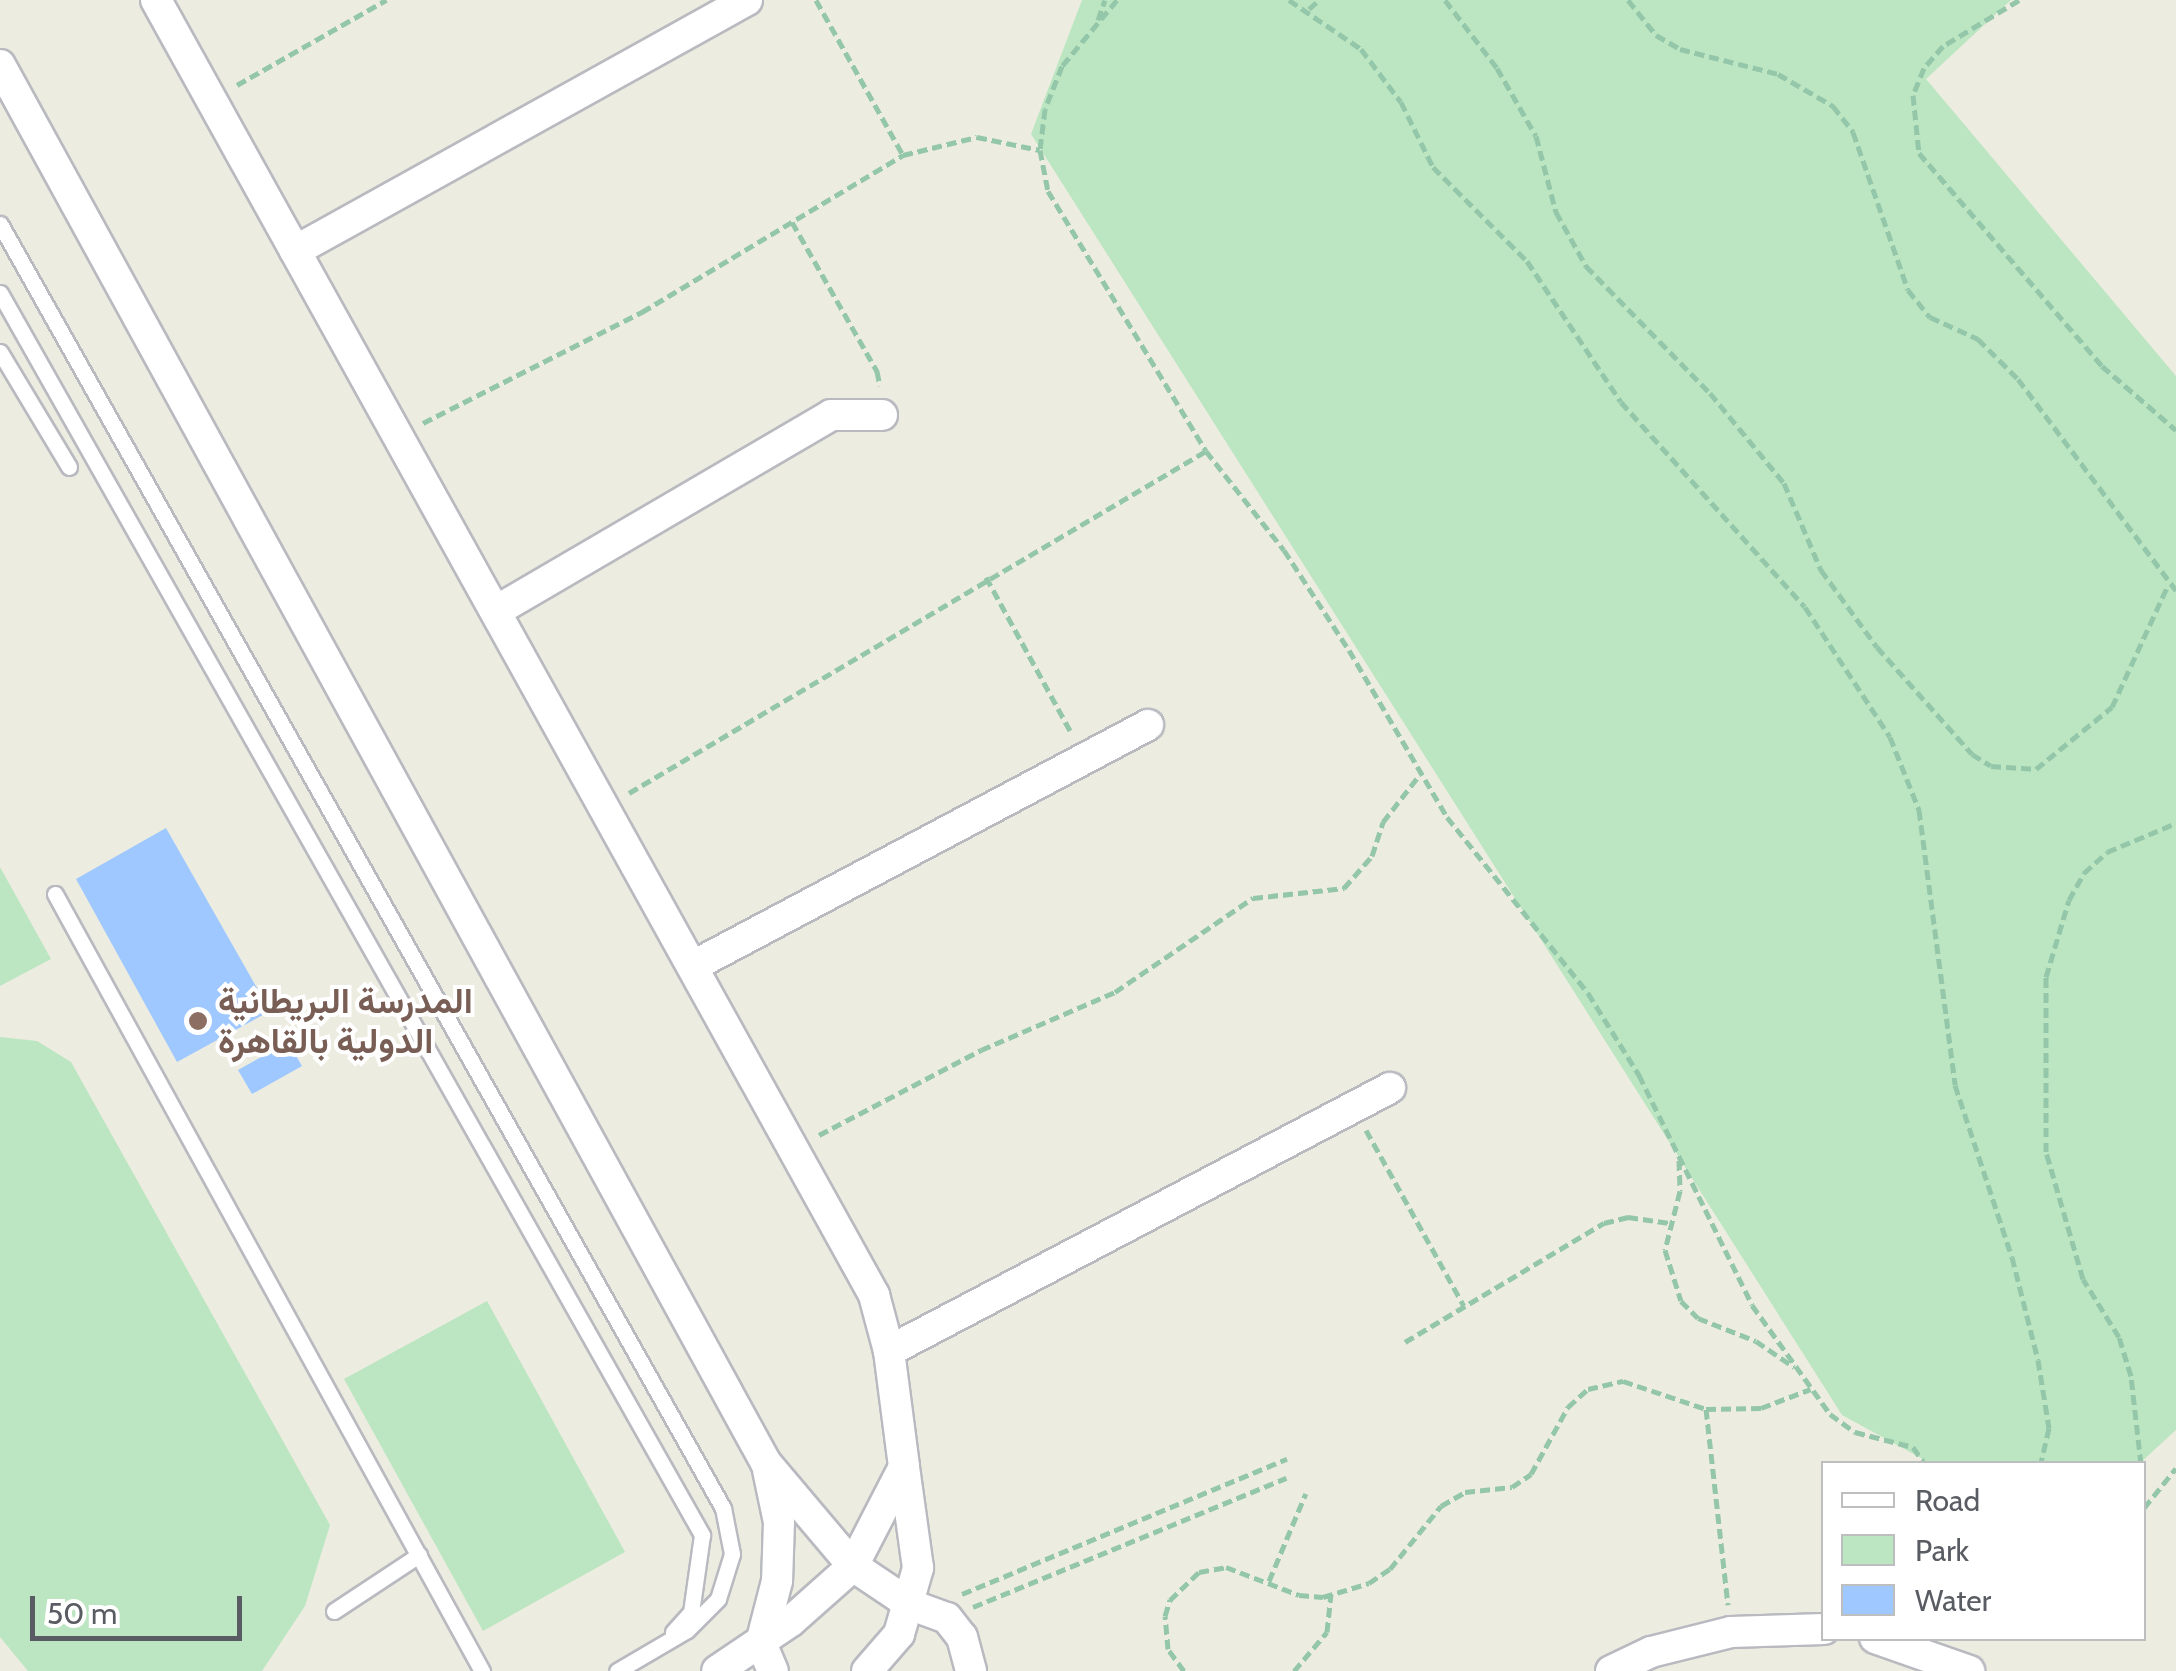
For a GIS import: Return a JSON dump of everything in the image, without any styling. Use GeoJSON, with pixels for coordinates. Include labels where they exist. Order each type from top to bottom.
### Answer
{"type":"FeatureCollection","features":[{"type":"Feature","properties":{"kind":"street"},"geometry":{"type":"LineString","coordinates":[[156,0],[874,1294],[888,1351],[928,1610]]}},
{"type":"Feature","properties":{"kind":"street"},"geometry":{"type":"LineString","coordinates":[[295,251],[747,0]]}},
{"type":"Feature","properties":{"kind":"street"},"geometry":{"type":"LineString","coordinates":[[0,65],[766,1463],[852,1566],[928,1610],[962,1637],[971,1671]]}},
{"type":"Feature","properties":{"kind":"street"},"geometry":{"type":"LineString","coordinates":[[496,611],[831,415],[875,414]]}},
{"type":"Feature","properties":{"kind":"street"},"geometry":{"type":"LineString","coordinates":[[694,966],[1148,725]]}},
{"type":"Feature","properties":{"kind":"street"},"geometry":{"type":"LineString","coordinates":[[888,1351],[1390,1088]]}},
{"type":"Feature","properties":{"kind":"street"},"geometry":{"type":"LineString","coordinates":[[766,1463],[779,1522],[776,1582],[761,1643],[773,1671]]}},
{"type":"Feature","properties":{"kind":"street"},"geometry":{"type":"LineString","coordinates":[[717,1671],[761,1643],[852,1566],[904,1467]]}},
{"type":"Feature","properties":{"kind":"street"},"geometry":{"type":"LineString","coordinates":[[867,1671],[898,1634],[928,1610]]}},
{"type":"Feature","properties":{"kind":"street"},"geometry":{"type":"LineString","coordinates":[[1612,1671],[1651,1652],[1731,1632],[1821,1629]]}},
{"type":"Feature","properties":{"kind":"street"},"geometry":{"type":"LineString","coordinates":[[1884,1641],[1969,1671]]}},
{"type":"Feature","properties":{"kind":"lane"},"geometry":{"type":"LineString","coordinates":[[0,224],[730,1529],[728,1578],[704,1616],[617,1671]]}},
{"type":"Feature","properties":{"kind":"lane"},"geometry":{"type":"LineString","coordinates":[[0,293],[702,1536],[700,1578],[691,1612],[667,1639]]}},
{"type":"Feature","properties":{"kind":"lane"},"geometry":{"type":"LineString","coordinates":[[0,352],[69,467]]}},
{"type":"Feature","properties":{"kind":"lane"},"geometry":{"type":"LineString","coordinates":[[55,894],[482,1671]]}},
{"type":"Feature","properties":{"kind":"lane"},"geometry":{"type":"LineString","coordinates":[[702,1536],[730,1529]]}},
{"type":"Feature","properties":{"kind":"lane"},"geometry":{"type":"LineString","coordinates":[[334,1611],[418,1555]]}},
{"type":"Feature","properties":{"kind":"lane"},"geometry":{"type":"LineString","coordinates":[[700,1578],[728,1578]]}},
{"type":"Feature","properties":{"kind":"path"},"geometry":{"type":"LineString","coordinates":[[210,100],[386,0]]}},
{"type":"Feature","properties":{"kind":"path"},"geometry":{"type":"LineString","coordinates":[[816,0],[904,155]]}},
{"type":"Feature","properties":{"kind":"path"},"geometry":{"type":"LineString","coordinates":[[1093,31],[1105,0]]}},
{"type":"Feature","properties":{"kind":"path"},"geometry":{"type":"LineString","coordinates":[[1117,0],[1062,66],[1044,109],[1040,150],[1048,190],[1206,451],[1284,550],[1446,817],[1588,992],[1679,1157],[1752,1305],[1811,1389],[1855,1432],[1914,1447],[1923,1461]]}},
{"type":"Feature","properties":{"kind":"path"},"geometry":{"type":"LineString","coordinates":[[1290,0],[1362,49],[1401,102],[1434,167],[1527,260],[1621,402],[1805,607],[1890,737],[1919,810],[1955,1085],[2012,1257],[2038,1360],[2048,1428],[2042,1461]]}},
{"type":"Feature","properties":{"kind":"path"},"geometry":{"type":"LineString","coordinates":[[1309,10],[1319,0]]}},
{"type":"Feature","properties":{"kind":"path"},"geometry":{"type":"LineString","coordinates":[[1445,0],[1497,68],[1536,136],[1556,212],[1586,266],[1710,394],[1784,483],[1820,570],[1877,647],[1972,754],[1990,766],[2036,769],[2112,707],[2168,585]]}},
{"type":"Feature","properties":{"kind":"path"},"geometry":{"type":"LineString","coordinates":[[1628,0],[1656,35],[1680,49],[1778,74],[1834,106],[1853,132],[1908,290],[1930,317],[1978,339],[2018,379],[2168,585],[2176,590]]}},
{"type":"Feature","properties":{"kind":"path"},"geometry":{"type":"LineString","coordinates":[[2019,0],[1943,46],[1924,68],[1913,95],[1918,153],[2102,366],[2176,430]]}},
{"type":"Feature","properties":{"kind":"path"},"geometry":{"type":"LineString","coordinates":[[398,436],[642,312],[904,155],[977,137],[1040,150]]}},
{"type":"Feature","properties":{"kind":"path"},"geometry":{"type":"LineString","coordinates":[[792,222],[877,371],[879,393],[875,414]]}},
{"type":"Feature","properties":{"kind":"path"},"geometry":{"type":"LineString","coordinates":[[605,808],[986,577],[1206,451]]}},
{"type":"Feature","properties":{"kind":"path"},"geometry":{"type":"LineString","coordinates":[[986,577],[1085,758]]}},
{"type":"Feature","properties":{"kind":"path"},"geometry":{"type":"LineString","coordinates":[[794,1148],[980,1050],[1114,992],[1253,898],[1344,888],[1422,772]]}},
{"type":"Feature","properties":{"kind":"path"},"geometry":{"type":"LineString","coordinates":[[2141,1461],[2131,1376],[2119,1337],[2083,1278],[2046,1152],[2046,977],[2069,900],[2084,873],[2107,852],[2176,824]]}},
{"type":"Feature","properties":{"kind":"path"},"geometry":{"type":"LineString","coordinates":[[1354,1108],[1464,1306]]}},
{"type":"Feature","properties":{"kind":"path"},"geometry":{"type":"LineString","coordinates":[[1679,1157],[1680,1191],[1665,1250],[1681,1301],[1698,1318],[1756,1341],[1797,1368]]}},
{"type":"Feature","properties":{"kind":"path"},"geometry":{"type":"LineString","coordinates":[[1405,1342],[1604,1223],[1628,1218],[1670,1223]]}},
{"type":"Feature","properties":{"kind":"path"},"geometry":{"type":"LineString","coordinates":[[1184,1671],[1168,1649],[1165,1616],[1188,1581],[1226,1567],[1299,1595],[1331,1594],[1390,1569],[1441,1506],[1465,1492],[1512,1487],[1531,1474],[1568,1407],[1588,1389],[1623,1381],[1706,1409],[1760,1408],[1811,1389]]}},
{"type":"Feature","properties":{"kind":"path"},"geometry":{"type":"LineString","coordinates":[[1706,1409],[1731,1632]]}},
{"type":"Feature","properties":{"kind":"path"},"geometry":{"type":"LineString","coordinates":[[928,1610],[1287,1459]]}},
{"type":"Feature","properties":{"kind":"path"},"geometry":{"type":"LineString","coordinates":[[2146,1506],[2176,1468]]}},
{"type":"Feature","properties":{"kind":"path"},"geometry":{"type":"LineString","coordinates":[[928,1610],[1286,1478]]}},
{"type":"Feature","properties":{"kind":"path"},"geometry":{"type":"LineString","coordinates":[[1269,1581],[1306,1492]]}},
{"type":"Feature","properties":{"kind":"path"},"geometry":{"type":"LineString","coordinates":[[1294,1671],[1327,1632],[1331,1594]]}},
{"type":"Feature","properties":{"kind":"green space"},"geometry":{"type":"Polygon","coordinates":[[[1082,0],[2011,0],[1926,79],[2176,376],[2176,1430],[2142,1461],[1926,1461],[1842,1415],[1031,134],[1082,0]]]}},
{"type":"Feature","properties":{"kind":"green space"},"geometry":{"type":"Polygon","coordinates":[[[0,867],[51,959],[0,986],[0,867]]]}},
{"type":"Feature","properties":{"kind":"green space"},"geometry":{"type":"Polygon","coordinates":[[[0,1037],[37,1041],[71,1062],[330,1525],[305,1606],[262,1671],[28,1671],[0,1637],[0,1037]]]}},
{"type":"Feature","properties":{"kind":"green space"},"geometry":{"type":"Polygon","coordinates":[[[487,1301],[625,1552],[483,1631],[344,1379],[487,1301]]]}},
{"type":"Feature","properties":{"kind":"water"},"geometry":{"type":"Polygon","coordinates":[[[166,828],[270,1011],[177,1062],[76,879],[166,828]]]}},
{"type":"Feature","properties":{"kind":"water"},"geometry":{"type":"Polygon","coordinates":[[[288,1042],[302,1066],[252,1094],[238,1070],[288,1042]]]}},
{"type":"Feature","properties":{"kind":"place","name":"المدرسة البريطانية الدولية بالقاهرة"},"geometry":{"type":"Point","coordinates":[198,1021]}}]}
